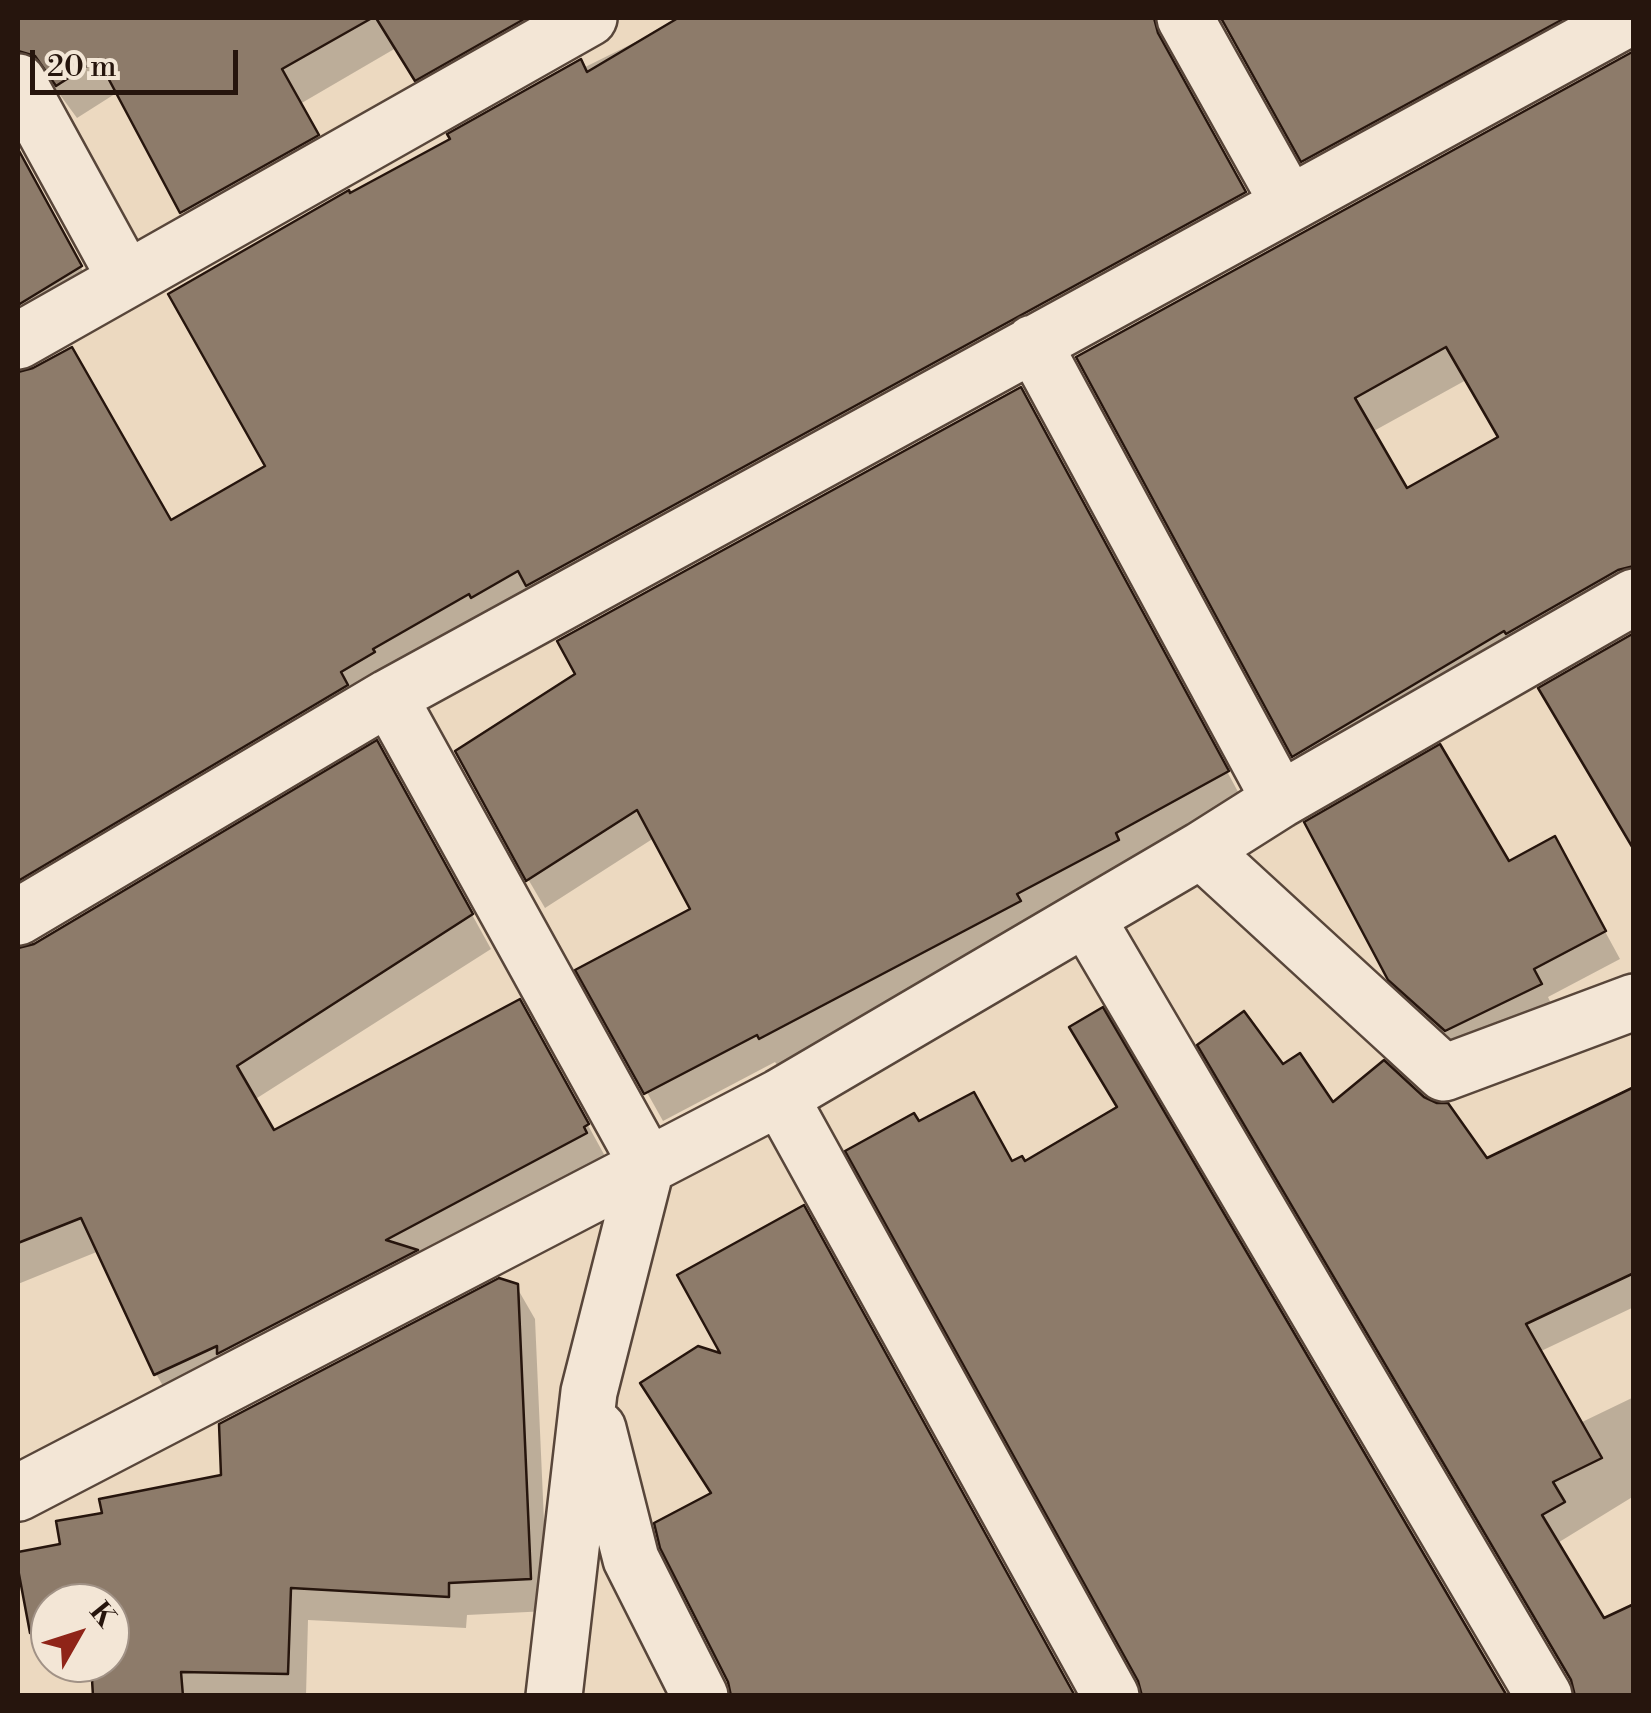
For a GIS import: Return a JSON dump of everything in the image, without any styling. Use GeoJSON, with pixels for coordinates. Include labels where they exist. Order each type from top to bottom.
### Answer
{"type":"FeatureCollection","features":[{"type":"Feature","properties":{"kind":"street"},"geometry":{"type":"LineString","coordinates":[[1186,18],[1290,204]]}},
{"type":"Feature","properties":{"kind":"street"},"geometry":{"type":"LineString","coordinates":[[18,918],[390,698],[1629,18]]}},
{"type":"Feature","properties":{"kind":"street"},"geometry":{"type":"LineString","coordinates":[[18,341],[558,25]]}},
{"type":"Feature","properties":{"kind":"street"},"geometry":{"type":"LineString","coordinates":[[18,82],[126,278]]}},
{"type":"Feature","properties":{"kind":"street"},"geometry":{"type":"LineString","coordinates":[[1033,343],[1280,800]]}},
{"type":"Feature","properties":{"kind":"street"},"geometry":{"type":"LineString","coordinates":[[18,1493],[780,1097],[1088,919],[1280,800],[1634,597]]}},
{"type":"Feature","properties":{"kind":"street"},"geometry":{"type":"LineString","coordinates":[[390,698],[648,1164],[588,1392],[554,1696]]}},
{"type":"Feature","properties":{"kind":"street"},"geometry":{"type":"LineString","coordinates":[[1201,850],[1444,1073],[1628,1018]]}},
{"type":"Feature","properties":{"kind":"street"},"geometry":{"type":"LineString","coordinates":[[1088,919],[1544,1696]]}},
{"type":"Feature","properties":{"kind":"street"},"geometry":{"type":"LineString","coordinates":[[780,1097],[1112,1696]]}},
{"type":"Feature","properties":{"kind":"street"},"geometry":{"type":"LineString","coordinates":[[588,1392],[631,1559],[700,1696]]}},
{"type":"Feature","properties":{"kind":"building"},"geometry":{"type":"Polygon","coordinates":[[[18,18],[372,18],[282,69],[319,135],[180,213],[98,59],[56,86],[35,56],[18,51],[18,18]]]}},
{"type":"Feature","properties":{"kind":"building"},"geometry":{"type":"Polygon","coordinates":[[[376,18],[526,18],[415,81],[376,18]]]}},
{"type":"Feature","properties":{"kind":"building"},"geometry":{"type":"Polygon","coordinates":[[[678,18],[1154,18],[1158,33],[1246,192],[526,586],[518,571],[471,598],[469,594],[341,672],[348,685],[18,881],[18,372],[72,347],[171,520],[265,466],[168,294],[349,190],[350,193],[450,139],[447,134],[581,59],[587,72],[678,18]]]}},
{"type":"Feature","properties":{"kind":"building"},"geometry":{"type":"Polygon","coordinates":[[[1221,18],[1565,18],[1301,162],[1221,18]]]}},
{"type":"Feature","properties":{"kind":"building"},"geometry":{"type":"Polygon","coordinates":[[[1634,51],[1634,566],[1618,570],[1506,634],[1504,631],[1292,757],[1076,357],[1634,51]],[[1446,347],[1355,398],[1407,488],[1498,437],[1446,347]]]}},
{"type":"Feature","properties":{"kind":"building"},"geometry":{"type":"Polygon","coordinates":[[[18,149],[82,266],[18,305],[18,149]]]}},
{"type":"Feature","properties":{"kind":"building"},"geometry":{"type":"Polygon","coordinates":[[[1021,387],[1229,771],[1116,833],[1119,840],[1017,894],[1021,901],[759,1039],[757,1035],[644,1094],[575,970],[690,909],[637,810],[526,881],[455,751],[575,674],[557,641],[1021,387]]]}},
{"type":"Feature","properties":{"kind":"building"},"geometry":{"type":"Polygon","coordinates":[[[1634,633],[1634,850],[1538,688],[1634,633]]]}},
{"type":"Feature","properties":{"kind":"building"},"geometry":{"type":"Polygon","coordinates":[[[377,740],[473,914],[237,1066],[274,1130],[520,999],[589,1124],[584,1127],[587,1133],[386,1240],[418,1250],[217,1354],[217,1346],[154,1375],[81,1218],[18,1243],[18,948],[34,944],[377,740]]]}},
{"type":"Feature","properties":{"kind":"building"},"geometry":{"type":"Polygon","coordinates":[[[1440,744],[1509,861],[1555,836],[1606,931],[1534,969],[1542,984],[1445,1031],[1388,980],[1304,822],[1440,744]]]}},
{"type":"Feature","properties":{"kind":"building"},"geometry":{"type":"Polygon","coordinates":[[[1103,1007],[1507,1696],[1142,1696],[1138,1681],[845,1151],[914,1113],[919,1121],[974,1092],[1012,1161],[1022,1156],[1025,1161],[1117,1107],[1069,1027],[1103,1007]]]}},
{"type":"Feature","properties":{"kind":"building"},"geometry":{"type":"Polygon","coordinates":[[[1244,1011],[1283,1064],[1300,1053],[1333,1102],[1384,1060],[1424,1097],[1448,1103],[1487,1158],[1634,1087],[1634,1273],[1526,1324],[1602,1458],[1553,1482],[1565,1502],[1542,1515],[1604,1618],[1634,1604],[1634,1696],[1575,1696],[1571,1680],[1197,1045],[1244,1011]]]}},
{"type":"Feature","properties":{"kind":"building"},"geometry":{"type":"Polygon","coordinates":[[[804,1205],[1075,1696],[731,1696],[728,1682],[660,1548],[654,1523],[711,1493],[640,1383],[698,1346],[720,1353],[677,1275],[804,1205]]]}},
{"type":"Feature","properties":{"kind":"building"},"geometry":{"type":"Polygon","coordinates":[[[499,1278],[518,1284],[531,1579],[449,1583],[449,1597],[291,1588],[288,1674],[181,1672],[183,1696],[93,1696],[92,1683],[130,1683],[130,1583],[30,1583],[30,1633],[18,1552],[60,1544],[56,1521],[102,1513],[99,1499],[221,1475],[219,1424],[499,1278]]]}}]}
